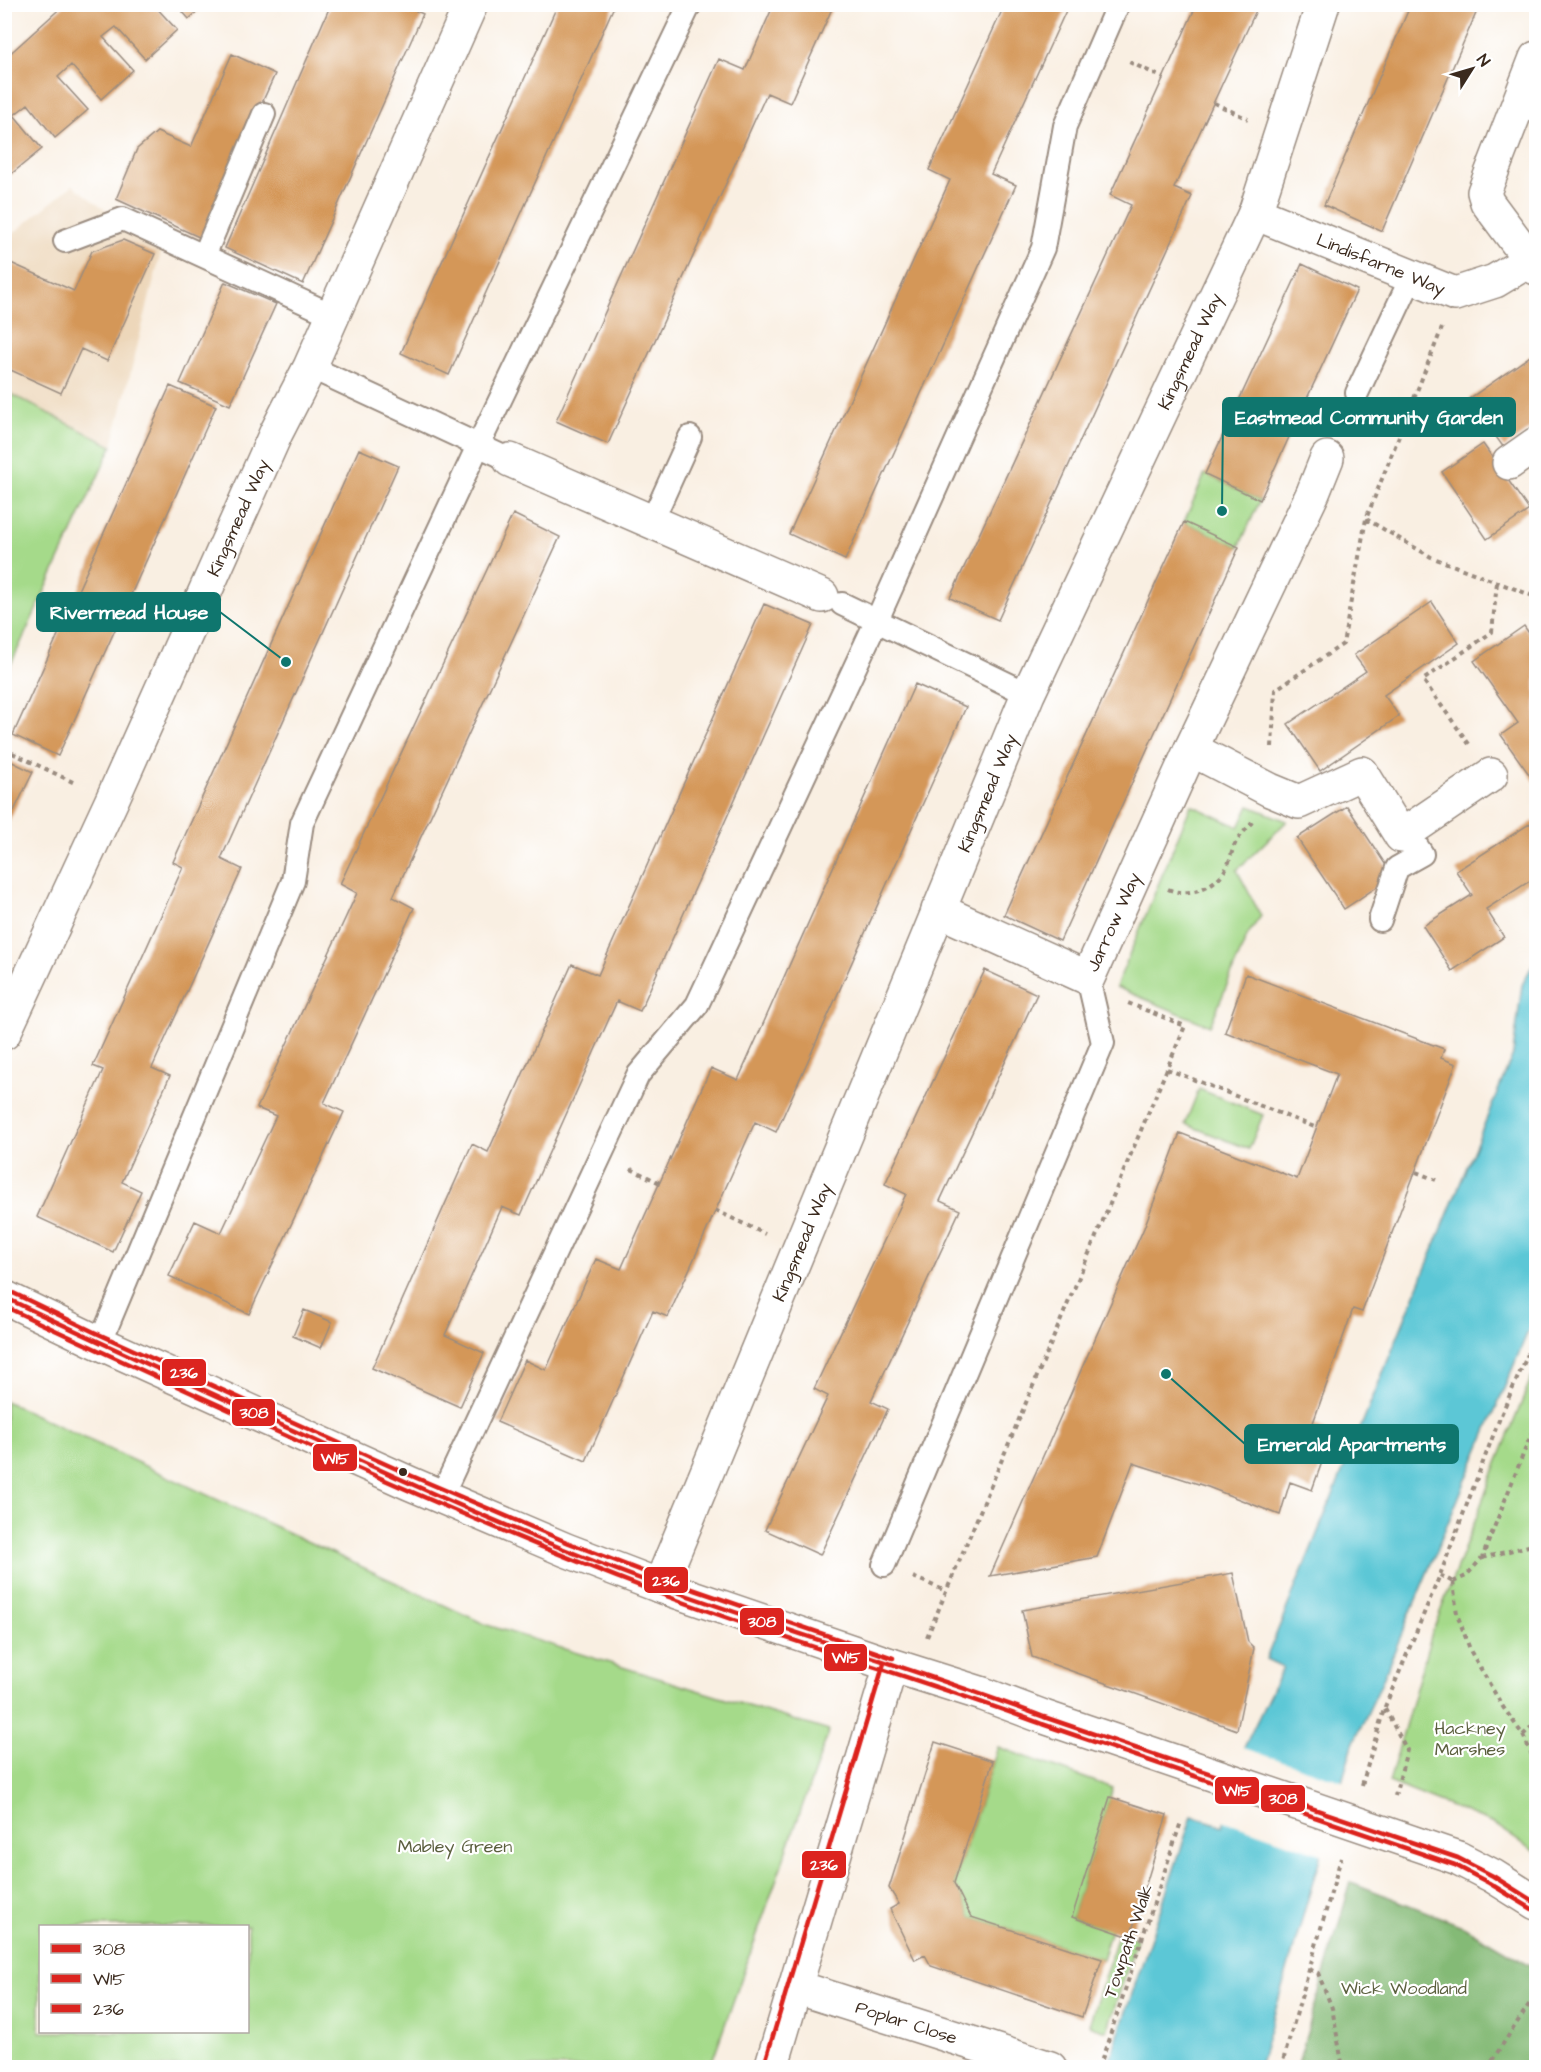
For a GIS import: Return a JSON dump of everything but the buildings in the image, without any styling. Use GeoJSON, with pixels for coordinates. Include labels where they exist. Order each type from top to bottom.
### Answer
{"type":"FeatureCollection","features":[{"type":"Feature","properties":{"kind":"street","name":"Kingsmead Way"},"geometry":{"type":"LineString","coordinates":[[4,1033],[112,800],[276,433],[310,367],[471,4]]}},
{"type":"Feature","properties":{"kind":"street","name":"Kingsmead Way"},"geometry":{"type":"LineString","coordinates":[[660,1586],[1028,694],[1256,213],[1323,4]]}},
{"type":"Feature","properties":{"kind":"street","name":"Lindisfarne Way"},"geometry":{"type":"LineString","coordinates":[[1256,213],[1455,294],[1495,281],[1533,264],[1487,202],[1484,192],[1536,58]]}},
{"type":"Feature","properties":{"kind":"street"},"geometry":{"type":"LineString","coordinates":[[1509,463],[1536,444]]}},
{"type":"Feature","properties":{"kind":"street","name":"Jarrow Way"},"geometry":{"type":"LineString","coordinates":[[938,910],[1088,978],[1191,749],[1313,493],[1327,458]]}},
{"type":"Feature","properties":{"kind":"street"},"geometry":{"type":"LineString","coordinates":[[510,460],[832,600]]}},
{"type":"Feature","properties":{"kind":"street"},"geometry":{"type":"LineString","coordinates":[[1191,749],[1270,790],[1299,802],[1362,773],[1401,836],[1491,775]]}},
{"type":"Feature","properties":{"kind":"street"},"geometry":{"type":"LineString","coordinates":[[4,1297],[100,1343],[441,1497],[566,1550],[660,1586],[1458,1858],[1493,1876],[1536,1903]]}},
{"type":"Feature","properties":{"kind":"street"},"geometry":{"type":"LineString","coordinates":[[771,2067],[902,1668]]}},
{"type":"Feature","properties":{"kind":"street","name":"Poplar Close"},"geometry":{"type":"LineString","coordinates":[[796,1987],[1050,2067]]}},
{"type":"Feature","properties":{"kind":"lane"},"geometry":{"type":"LineString","coordinates":[[100,1343],[293,881],[302,823],[478,446],[690,4]]}},
{"type":"Feature","properties":{"kind":"lane"},"geometry":{"type":"LineString","coordinates":[[441,1497],[638,1075],[697,1005],[878,620],[1043,248],[1065,126],[1118,4]]}},
{"type":"Feature","properties":{"kind":"lane"},"geometry":{"type":"LineString","coordinates":[[204,256],[264,114]]}},
{"type":"Feature","properties":{"kind":"lane"},"geometry":{"type":"LineString","coordinates":[[65,241],[123,219],[332,315]]}},
{"type":"Feature","properties":{"kind":"lane"},"geometry":{"type":"LineString","coordinates":[[1357,393],[1412,276]]}},
{"type":"Feature","properties":{"kind":"lane"},"geometry":{"type":"LineString","coordinates":[[310,367],[510,460]]}},
{"type":"Feature","properties":{"kind":"lane"},"geometry":{"type":"LineString","coordinates":[[652,521],[690,437]]}},
{"type":"Feature","properties":{"kind":"lane"},"geometry":{"type":"LineString","coordinates":[[832,600],[878,620],[1028,694]]}},
{"type":"Feature","properties":{"kind":"lane"},"geometry":{"type":"LineString","coordinates":[[1380,920],[1397,868],[1422,854],[1407,831]]}},
{"type":"Feature","properties":{"kind":"lane"},"geometry":{"type":"LineString","coordinates":[[884,1565],[1103,1043],[1088,978]]}},
{"type":"Feature","properties":{"kind":"path"},"geometry":{"type":"LineString","coordinates":[[1100,47],[1164,78]]}},
{"type":"Feature","properties":{"kind":"path"},"geometry":{"type":"LineString","coordinates":[[1164,887],[1173,891],[1191,893],[1214,883],[1226,870],[1236,843],[1261,811],[1270,790],[1275,690],[1343,644],[1366,519],[1455,294]]}},
{"type":"Feature","properties":{"kind":"path"},"geometry":{"type":"LineString","coordinates":[[1366,519],[1431,557],[1536,597]]}},
{"type":"Feature","properties":{"kind":"path"},"geometry":{"type":"LineString","coordinates":[[1491,775],[1423,680],[1492,632],[1497,582]]}},
{"type":"Feature","properties":{"kind":"path"},"geometry":{"type":"LineString","coordinates":[[4,749],[112,800]]}},
{"type":"Feature","properties":{"kind":"path"},"geometry":{"type":"LineString","coordinates":[[902,1668],[1185,1026],[1119,999]]}},
{"type":"Feature","properties":{"kind":"path"},"geometry":{"type":"LineString","coordinates":[[1167,1069],[1317,1128]]}},
{"type":"Feature","properties":{"kind":"path"},"geometry":{"type":"LineString","coordinates":[[1416,1172],[1436,1180]]}},
{"type":"Feature","properties":{"kind":"path"},"geometry":{"type":"LineString","coordinates":[[716,1210],[798,1250]]}},
{"type":"Feature","properties":{"kind":"path"},"geometry":{"type":"LineString","coordinates":[[1453,1582],[1440,1575],[1501,1415],[1536,1336]]}},
{"type":"Feature","properties":{"kind":"path"},"geometry":{"type":"LineString","coordinates":[[1453,1582],[1466,1576],[1482,1558],[1536,1422]]}},
{"type":"Feature","properties":{"kind":"path"},"geometry":{"type":"LineString","coordinates":[[1482,1558],[1536,1544]]}},
{"type":"Feature","properties":{"kind":"path"},"geometry":{"type":"LineString","coordinates":[[1453,1582],[1457,1614],[1471,1652],[1503,1707],[1523,1735],[1536,1764]]}},
{"type":"Feature","properties":{"kind":"path"},"geometry":{"type":"LineString","coordinates":[[1384,1709],[1407,1750],[1398,1785]]}},
{"type":"Feature","properties":{"kind":"path"},"geometry":{"type":"LineString","coordinates":[[1523,1735],[1536,1722]]}},
{"type":"Feature","properties":{"kind":"path","name":"Towpath Walk"},"geometry":{"type":"LineString","coordinates":[[1099,2067],[1181,1822]]}},
{"type":"Feature","properties":{"kind":"path"},"geometry":{"type":"LineString","coordinates":[[1309,1969],[1318,1973],[1329,1999],[1342,2067]]}},
{"type":"Feature","properties":{"kind":"path"},"geometry":{"type":"LineString","coordinates":[[1487,2067],[1536,1994]]}},
{"type":"Feature","properties":{"kind":"shaded area"},"geometry":{"type":"Polygon","coordinates":[[[73,185],[161,252],[112,446],[5,391],[5,240],[73,185]]]}},
{"type":"Feature","properties":{"kind":"green space"},"geometry":{"type":"Polygon","coordinates":[[[5,391],[112,446],[5,677],[5,391]]]}},
{"type":"Feature","properties":{"kind":"green space"},"geometry":{"type":"Polygon","coordinates":[[[1205,474],[1260,500],[1239,547],[1184,522],[1205,474]]]}},
{"type":"Feature","properties":{"kind":"green space"},"geometry":{"type":"Polygon","coordinates":[[[1191,805],[1239,827],[1249,806],[1287,821],[1237,870],[1261,916],[1248,934],[1210,1026],[1116,987],[1191,805]]]}},
{"type":"Feature","properties":{"kind":"green space"},"geometry":{"type":"Polygon","coordinates":[[[1199,1089],[1263,1115],[1249,1149],[1185,1124],[1199,1089]]]}},
{"type":"Feature","properties":{"kind":"green space","name":"Hackney Marshes"},"geometry":{"type":"Polygon","coordinates":[[[1536,1367],[1536,1852],[1494,1824],[1389,1782],[1431,1636],[1536,1367]]]}},
{"type":"Feature","properties":{"kind":"green space","name":"Mabley Green"},"geometry":{"type":"Polygon","coordinates":[[[5,1401],[487,1625],[829,1731],[710,2067],[5,2067],[5,1401]]]}},
{"type":"Feature","properties":{"kind":"green space"},"geometry":{"type":"Polygon","coordinates":[[[998,1747],[1113,1788],[1072,1917],[1111,1930],[1102,1959],[971,1917],[954,1883],[998,1747]]]}},
{"type":"Feature","properties":{"kind":"green space","name":"Wick Woodland"},"geometry":{"type":"Polygon","coordinates":[[[1351,1882],[1465,1927],[1536,1969],[1536,2067],[1297,2067],[1351,1882]]]}},
{"type":"Feature","properties":{"kind":"green space"},"geometry":{"type":"Polygon","coordinates":[[[1119,1932],[1137,1939],[1107,2031],[1089,2025],[1119,1932]]]}},
{"type":"Feature","properties":{"kind":"water"},"geometry":{"type":"Polygon","coordinates":[[[1536,958],[1536,1312],[1377,1693],[1353,1744],[1259,2067],[1107,2068],[1192,1816],[1223,1826],[1242,1752],[1283,1667],[1266,1659],[1513,1054],[1522,985],[1536,958]]]}},
{"type":"Feature","properties":{"kind":"pier"},"geometry":{"type":"Polygon","coordinates":[[[1241,1747],[1345,1782],[1324,1855],[1222,1820],[1241,1747]]]}},
{"type":"Feature","properties":{"kind":"transit line","name":"236"},"geometry":{"type":"LineString","coordinates":[[7,1290],[94,1332],[412,1476],[569,1543],[663,1579],[893,1658]]}},
{"type":"Feature","properties":{"kind":"transit line","name":"308"},"geometry":{"type":"LineString","coordinates":[[4,1297],[398,1478],[571,1552],[708,1603],[1458,1858],[1493,1876],[1536,1903]]}},
{"type":"Feature","properties":{"kind":"transit line","name":"W15"},"geometry":{"type":"LineString","coordinates":[[4,1306],[372,1475],[606,1573],[750,1626],[945,1690],[1455,1865],[1532,1909]]}},
{"type":"Feature","properties":{"kind":"transit line","name":"236"},"geometry":{"type":"LineString","coordinates":[[764,2066],[884,1663]]}},
{"type":"Feature","properties":{"kind":"place","name":"Eastmead Community Garden"},"geometry":{"type":"Point","coordinates":[1222,511]}},
{"type":"Feature","properties":{"kind":"place","name":"Rivermead House"},"geometry":{"type":"Point","coordinates":[286,662]}},
{"type":"Feature","properties":{"kind":"place","name":"Emerald Apartments"},"geometry":{"type":"Point","coordinates":[1166,1374]}}]}
